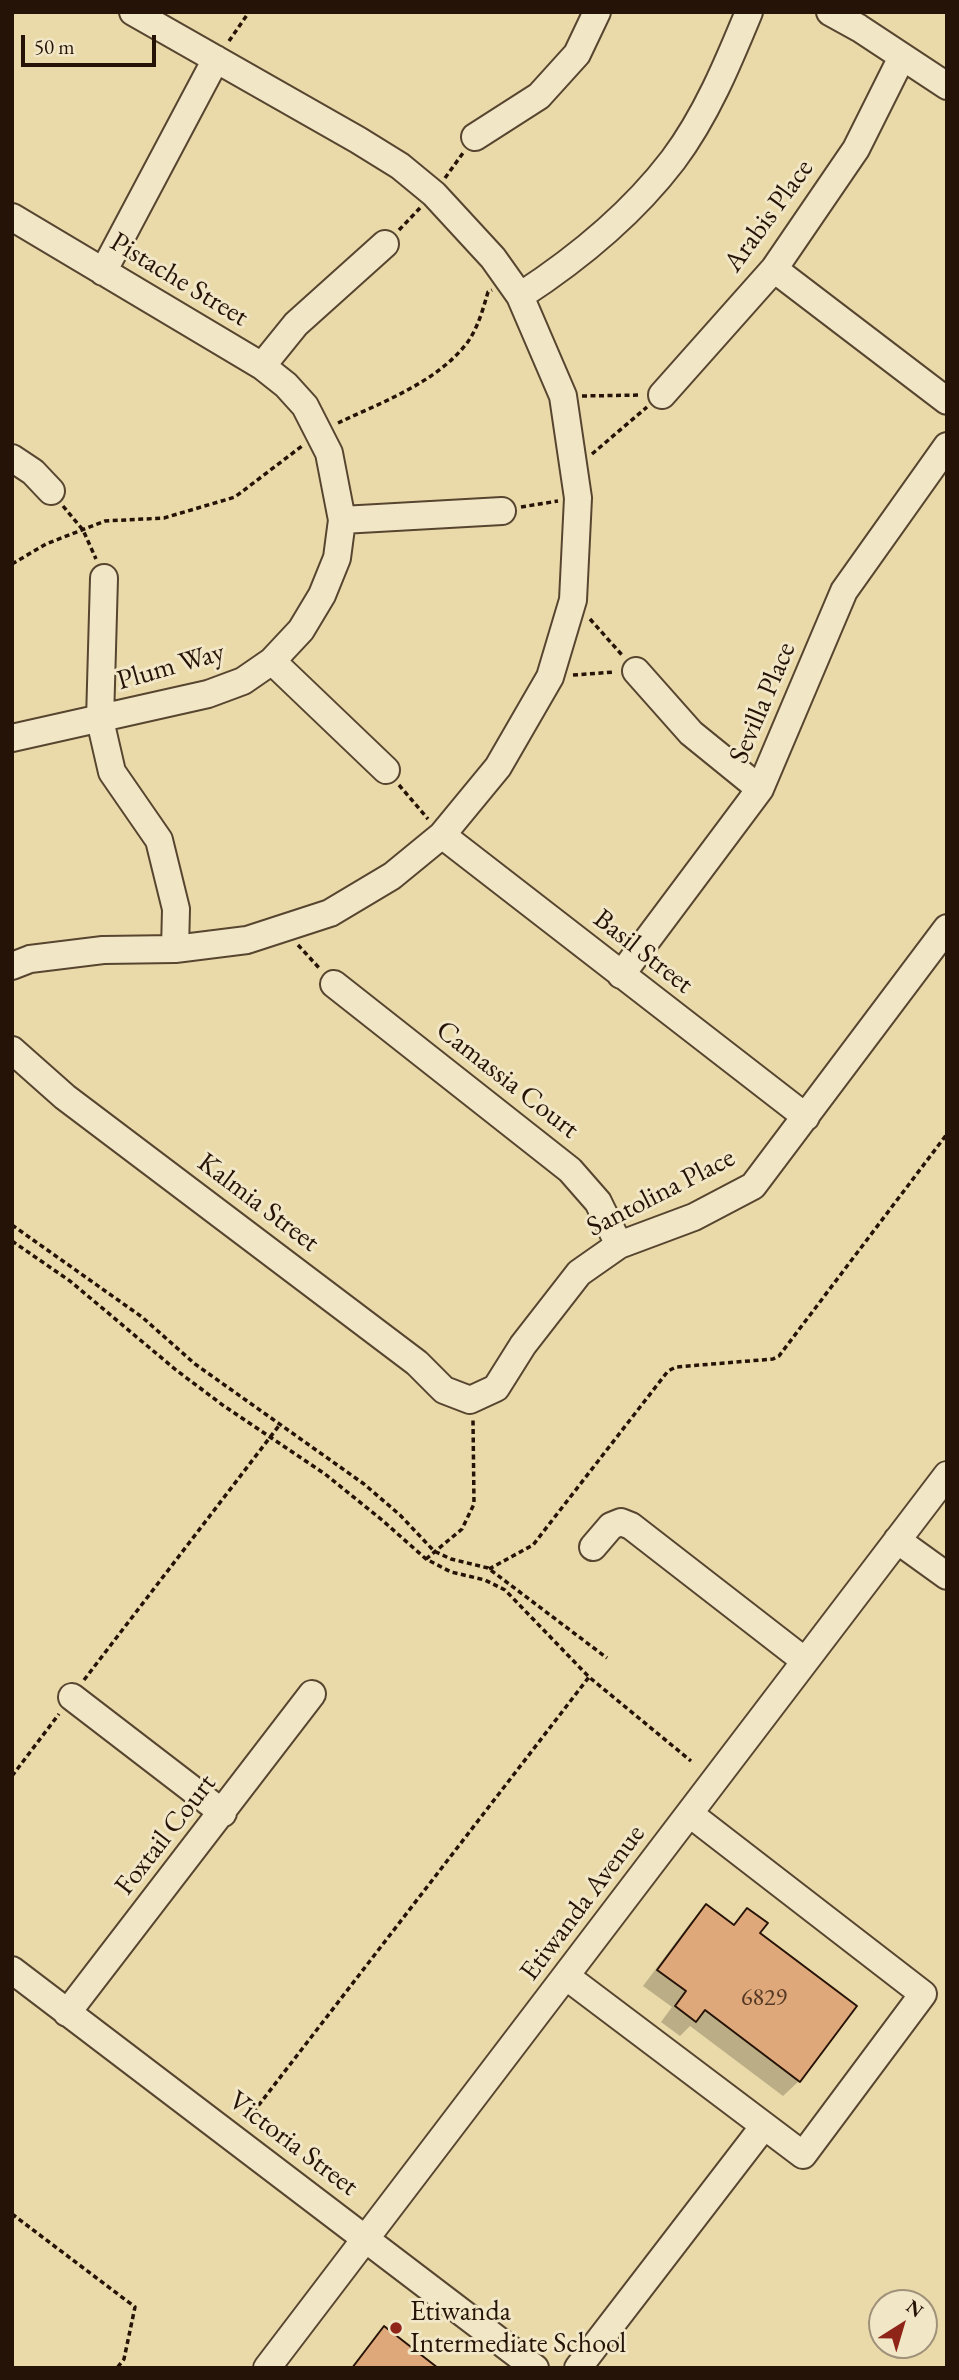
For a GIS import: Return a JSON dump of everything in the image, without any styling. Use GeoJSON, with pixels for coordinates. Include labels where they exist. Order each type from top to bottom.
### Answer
{"type":"FeatureCollection","features":[{"type":"Feature","properties":{"kind":"street"},"geometry":{"type":"LineString","coordinates":[[12,966],[30,960],[103,950],[175,949],[247,940],[330,912],[392,876],[442,835],[498,767],[550,677],[573,600],[578,498],[563,396],[514,287],[464,225],[434,194],[400,166],[223,50],[133,12]]}},
{"type":"Feature","properties":{"kind":"street"},"geometry":{"type":"LineString","coordinates":[[475,137],[538,96],[577,54],[597,12]]}},
{"type":"Feature","properties":{"kind":"street"},"geometry":{"type":"LineString","coordinates":[[514,287],[551,276],[618,221],[646,193],[667,167],[706,106],[749,12]]}},
{"type":"Feature","properties":{"kind":"street"},"geometry":{"type":"LineString","coordinates":[[830,12],[947,86]]}},
{"type":"Feature","properties":{"kind":"street"},"geometry":{"type":"LineString","coordinates":[[103,272],[223,50]]}},
{"type":"Feature","properties":{"kind":"street","name":"Arabis Place"},"geometry":{"type":"LineString","coordinates":[[662,395],[774,269],[856,149],[902,57]]}},
{"type":"Feature","properties":{"kind":"street","name":"Pistache Street"},"geometry":{"type":"LineString","coordinates":[[12,217],[262,366],[286,385],[305,406]]}},
{"type":"Feature","properties":{"kind":"street"},"geometry":{"type":"LineString","coordinates":[[262,366],[296,324],[385,244]]}},
{"type":"Feature","properties":{"kind":"street"},"geometry":{"type":"LineString","coordinates":[[774,269],[947,401]]}},
{"type":"Feature","properties":{"kind":"street","name":"Plum Way"},"geometry":{"type":"LineString","coordinates":[[12,738],[208,694],[243,681],[272,661],[301,630],[322,594],[337,558],[342,520],[329,453],[305,406]]}},
{"type":"Feature","properties":{"kind":"street","name":"Sevilla Place"},"geometry":{"type":"LineString","coordinates":[[621,975],[760,789],[844,591],[947,446]]}},
{"type":"Feature","properties":{"kind":"street"},"geometry":{"type":"LineString","coordinates":[[12,458],[33,472],[51,491]]}},
{"type":"Feature","properties":{"kind":"street"},"geometry":{"type":"LineString","coordinates":[[342,520],[502,511]]}},
{"type":"Feature","properties":{"kind":"street"},"geometry":{"type":"LineString","coordinates":[[104,578],[100,720],[112,772],[159,840],[176,909],[175,949]]}},
{"type":"Feature","properties":{"kind":"street"},"geometry":{"type":"LineString","coordinates":[[272,661],[386,770]]}},
{"type":"Feature","properties":{"kind":"street"},"geometry":{"type":"LineString","coordinates":[[636,671],[691,733],[760,789]]}},
{"type":"Feature","properties":{"kind":"street","name":"Basil Street"},"geometry":{"type":"LineString","coordinates":[[442,835],[806,1117]]}},
{"type":"Feature","properties":{"kind":"street","name":"Santolina Place"},"geometry":{"type":"LineString","coordinates":[[470,1400],[496,1388],[523,1345],[579,1272],[618,1245],[694,1217],[753,1186],[947,928]]}},
{"type":"Feature","properties":{"kind":"street","name":"Camassia Court"},"geometry":{"type":"LineString","coordinates":[[334,984],[570,1170],[598,1202],[618,1245]]}},
{"type":"Feature","properties":{"kind":"street","name":"Kalmia Street"},"geometry":{"type":"LineString","coordinates":[[12,1050],[65,1097],[417,1363],[444,1390],[470,1400]]}},
{"type":"Feature","properties":{"kind":"street","name":"Etiwanda Avenue"},"geometry":{"type":"LineString","coordinates":[[267,2368],[947,1475]]}},
{"type":"Feature","properties":{"kind":"street"},"geometry":{"type":"LineString","coordinates":[[593,1547],[611,1526],[621,1522],[631,1526],[806,1661]]}},
{"type":"Feature","properties":{"kind":"street"},"geometry":{"type":"LineString","coordinates":[[897,1540],[947,1576]]}},
{"type":"Feature","properties":{"kind":"street","name":"Foxtail Court"},"geometry":{"type":"LineString","coordinates":[[67,2013],[312,1694]]}},
{"type":"Feature","properties":{"kind":"street"},"geometry":{"type":"LineString","coordinates":[[72,1696],[223,1812]]}},
{"type":"Feature","properties":{"kind":"street"},"geometry":{"type":"LineString","coordinates":[[567,1977],[803,2155],[923,1994],[690,1814]]}},
{"type":"Feature","properties":{"kind":"street","name":"Victoria Street"},"geometry":{"type":"LineString","coordinates":[[12,1970],[535,2368]]}},
{"type":"Feature","properties":{"kind":"street"},"geometry":{"type":"LineString","coordinates":[[578,2368],[764,2126]]}},
{"type":"Feature","properties":{"kind":"path"},"geometry":{"type":"LineString","coordinates":[[223,50],[249,12]]}},
{"type":"Feature","properties":{"kind":"path"},"geometry":{"type":"LineString","coordinates":[[12,564],[46,544],[105,521],[164,518],[235,498],[319,434],[412,386],[447,363],[467,343],[476,328],[488,292],[514,287]]}},
{"type":"Feature","properties":{"kind":"path"},"geometry":{"type":"LineString","coordinates":[[563,396],[662,395]]}},
{"type":"Feature","properties":{"kind":"path"},"geometry":{"type":"LineString","coordinates":[[574,469],[662,395]]}},
{"type":"Feature","properties":{"kind":"path"},"geometry":{"type":"LineString","coordinates":[[51,491],[83,530],[104,578]]}},
{"type":"Feature","properties":{"kind":"path"},"geometry":{"type":"LineString","coordinates":[[502,511],[578,498]]}},
{"type":"Feature","properties":{"kind":"path"},"geometry":{"type":"LineString","coordinates":[[573,600],[636,671]]}},
{"type":"Feature","properties":{"kind":"path"},"geometry":{"type":"LineString","coordinates":[[550,677],[636,671]]}},
{"type":"Feature","properties":{"kind":"path"},"geometry":{"type":"LineString","coordinates":[[386,770],[442,835]]}},
{"type":"Feature","properties":{"kind":"path"},"geometry":{"type":"LineString","coordinates":[[283,928],[334,984]]}},
{"type":"Feature","properties":{"kind":"path"},"geometry":{"type":"LineString","coordinates":[[489,1569],[533,1545],[668,1371],[676,1367],[773,1359],[779,1356],[947,1135]]}},
{"type":"Feature","properties":{"kind":"path"},"geometry":{"type":"LineString","coordinates":[[12,1225],[142,1317],[195,1364],[364,1484],[400,1515],[435,1551],[451,1559],[489,1569],[607,1658]]}},
{"type":"Feature","properties":{"kind":"path"},"geometry":{"type":"LineString","coordinates":[[12,1241],[70,1281],[186,1377],[344,1490],[426,1559],[441,1568],[485,1580],[505,1590],[589,1677],[691,1761]]}},
{"type":"Feature","properties":{"kind":"path"},"geometry":{"type":"LineString","coordinates":[[426,1559],[462,1529],[474,1504],[474,1425],[470,1400]]}},
{"type":"Feature","properties":{"kind":"path"},"geometry":{"type":"LineString","coordinates":[[12,1776],[281,1423]]}},
{"type":"Feature","properties":{"kind":"path"},"geometry":{"type":"LineString","coordinates":[[248,2119],[589,1677]]}},
{"type":"Feature","properties":{"kind":"path"},"geometry":{"type":"LineString","coordinates":[[12,2214],[135,2307],[124,2359],[117,2368]]}},
{"type":"Feature","properties":{"kind":"building"},"geometry":{"type":"Polygon","coordinates":[[[706,1904],[734,1925],[747,1908],[768,1923],[760,1933],[857,2006],[800,2082],[705,2010],[696,2022],[675,2006],[686,1991],[657,1970],[706,1904]]]}},
{"type":"Feature","properties":{"kind":"building"},"geometry":{"type":"Polygon","coordinates":[[[384,2326],[438,2368],[352,2368],[384,2326]]]}},
{"type":"Feature","properties":{"kind":"place","name":"Etiwanda Intermediate School"},"geometry":{"type":"Point","coordinates":[396,2328]}}]}
